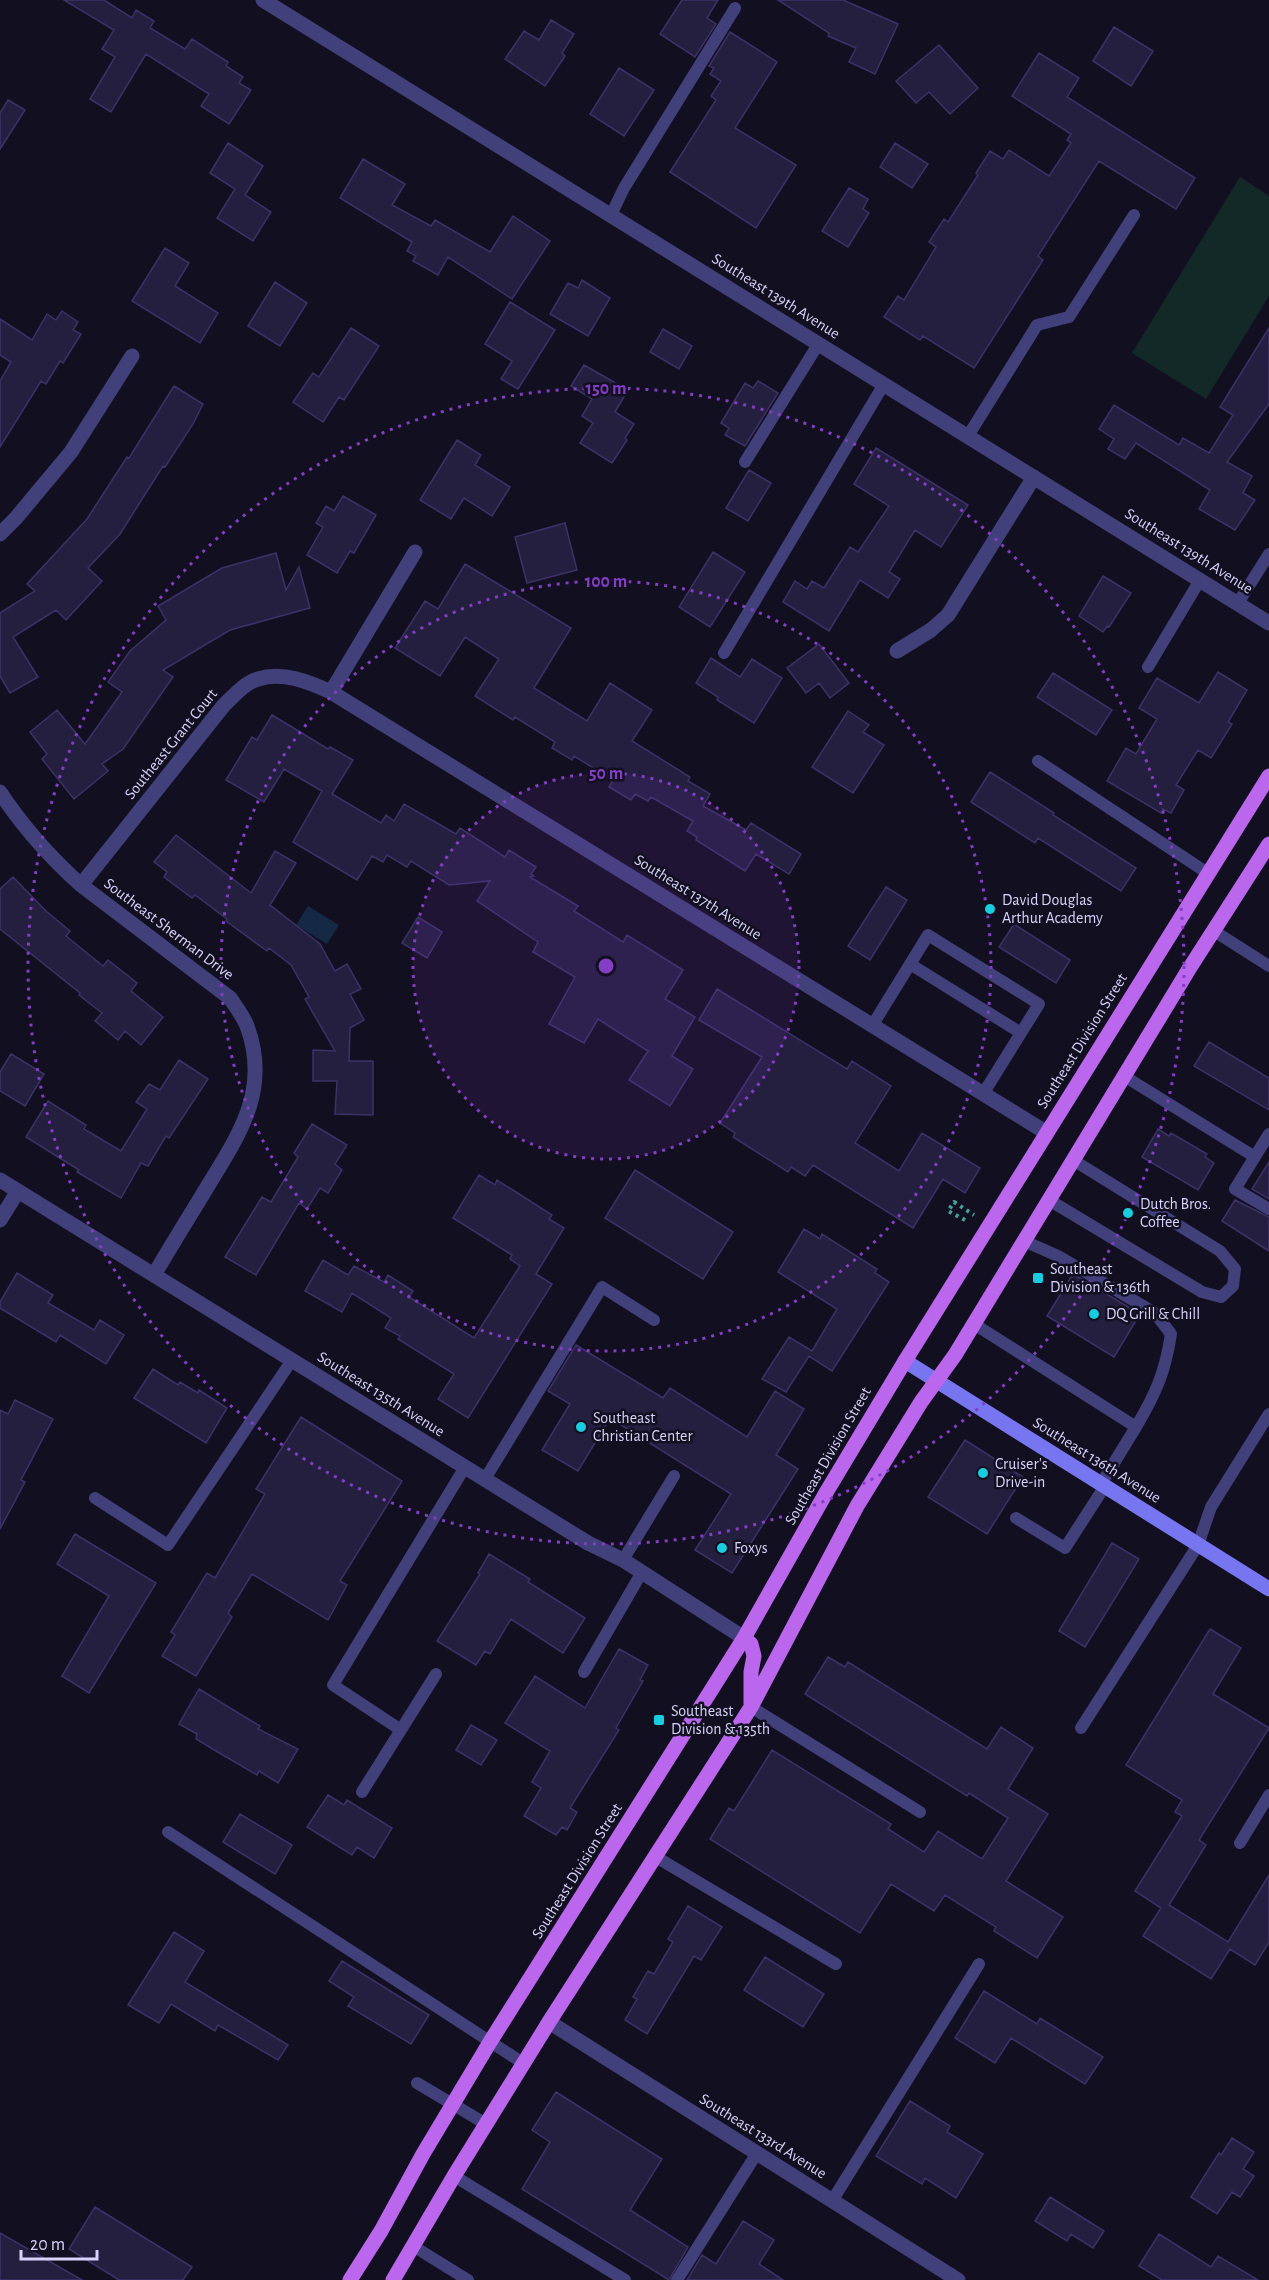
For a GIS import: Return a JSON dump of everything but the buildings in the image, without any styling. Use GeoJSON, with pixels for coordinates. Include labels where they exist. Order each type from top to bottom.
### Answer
{"type":"FeatureCollection","features":[{"type":"Feature","properties":{"kind":"main road","name":"Southeast Division Street"},"geometry":{"type":"LineString","coordinates":[[350,2280],[381,2232],[423,2154],[490,2042],[744,1638],[833,1481],[905,1361],[1269,776]]}},
{"type":"Feature","properties":{"kind":"main road"},"geometry":{"type":"LineString","coordinates":[[393,2280],[454,2175],[549,2022],[751,1707],[857,1506],[921,1402],[974,1324],[1124,1076],[1269,844]]}},
{"type":"Feature","properties":{"kind":"main road"},"geometry":{"type":"LineString","coordinates":[[744,1638],[751,1644],[754,1656],[751,1672],[751,1707]]}},
{"type":"Feature","properties":{"kind":"street","name":"Southeast 139th Avenue"},"geometry":{"type":"LineString","coordinates":[[263,0],[1269,623]]}},
{"type":"Feature","properties":{"kind":"street"},"geometry":{"type":"LineString","coordinates":[[0,534],[71,452],[132,357]]}},
{"type":"Feature","properties":{"kind":"street"},"geometry":{"type":"LineString","coordinates":[[897,651],[931,630],[948,615],[1034,477]]}},
{"type":"Feature","properties":{"kind":"street"},"geometry":{"type":"LineString","coordinates":[[331,692],[415,552]]}},
{"type":"Feature","properties":{"kind":"street","name":"Southeast Grant Court"},"geometry":{"type":"LineString","coordinates":[[81,885],[224,705],[241,688],[258,678],[284,676],[307,681],[331,692]]}},
{"type":"Feature","properties":{"kind":"street","name":"Southeast 137th Avenue"},"geometry":{"type":"LineString","coordinates":[[331,692],[1047,1133]]}},
{"type":"Feature","properties":{"kind":"street","name":"Southeast Sherman Drive"},"geometry":{"type":"LineString","coordinates":[[0,792],[35,838],[81,885],[230,998],[246,1024],[254,1053],[256,1083],[249,1114],[236,1141],[154,1275]]}},
{"type":"Feature","properties":{"kind":"street","name":"Southeast 135th Avenue"},"geometry":{"type":"LineString","coordinates":[[0,1180],[588,1543],[623,1560],[744,1638]]}},
{"type":"Feature","properties":{"kind":"street"},"geometry":{"type":"LineString","coordinates":[[0,1220],[18,1191]]}},
{"type":"Feature","properties":{"kind":"street","name":"Southeast 136th Avenue"},"geometry":{"type":"LineString","coordinates":[[905,1361],[1269,1589]]}},
{"type":"Feature","properties":{"kind":"street","name":"Southeast 133rd Avenue"},"geometry":{"type":"LineString","coordinates":[[549,2022],[958,2280]]}},
{"type":"Feature","properties":{"kind":"lane"},"geometry":{"type":"LineString","coordinates":[[611,215],[624,188],[735,8]]}},
{"type":"Feature","properties":{"kind":"lane"},"geometry":{"type":"LineString","coordinates":[[968,436],[1037,326],[1069,317],[1134,215]]}},
{"type":"Feature","properties":{"kind":"lane"},"geometry":{"type":"LineString","coordinates":[[745,462],[819,343]]}},
{"type":"Feature","properties":{"kind":"lane"},"geometry":{"type":"LineString","coordinates":[[724,653],[884,384]]}},
{"type":"Feature","properties":{"kind":"lane"},"geometry":{"type":"LineString","coordinates":[[1238,603],[1269,554]]}},
{"type":"Feature","properties":{"kind":"lane"},"geometry":{"type":"LineString","coordinates":[[1149,667],[1200,580]]}},
{"type":"Feature","properties":{"kind":"lane"},"geometry":{"type":"LineString","coordinates":[[1038,760],[1209,874]]}},
{"type":"Feature","properties":{"kind":"lane"},"geometry":{"type":"LineString","coordinates":[[1214,931],[1269,966]]}},
{"type":"Feature","properties":{"kind":"lane"},"geometry":{"type":"LineString","coordinates":[[872,1026],[928,935],[1039,1004],[983,1094]]}},
{"type":"Feature","properties":{"kind":"lane"},"geometry":{"type":"LineString","coordinates":[[910,964],[1021,1033]]}},
{"type":"Feature","properties":{"kind":"lane"},"geometry":{"type":"LineString","coordinates":[[1124,1076],[1255,1157]]}},
{"type":"Feature","properties":{"kind":"lane"},"geometry":{"type":"LineString","coordinates":[[1269,1134],[1235,1189],[1269,1209]]}},
{"type":"Feature","properties":{"kind":"lane"},"geometry":{"type":"LineString","coordinates":[[1049,1200],[1202,1292],[1221,1297],[1233,1286],[1235,1269],[1220,1251],[1073,1160]]}},
{"type":"Feature","properties":{"kind":"lane"},"geometry":{"type":"LineString","coordinates":[[1016,1518],[1065,1548],[1153,1397],[1167,1364],[1171,1334],[1155,1313],[1058,1256],[1024,1241]]}},
{"type":"Feature","properties":{"kind":"lane"},"geometry":{"type":"LineString","coordinates":[[484,1479],[602,1287],[654,1320]]}},
{"type":"Feature","properties":{"kind":"lane"},"geometry":{"type":"LineString","coordinates":[[974,1324],[1136,1427]]}},
{"type":"Feature","properties":{"kind":"lane"},"geometry":{"type":"LineString","coordinates":[[94,1498],[168,1545],[292,1360]]}},
{"type":"Feature","properties":{"kind":"lane"},"geometry":{"type":"LineString","coordinates":[[1082,1728],[1198,1545],[1211,1507],[1269,1414]]}},
{"type":"Feature","properties":{"kind":"lane"},"geometry":{"type":"LineString","coordinates":[[401,1730],[333,1685],[465,1467]]}},
{"type":"Feature","properties":{"kind":"lane"},"geometry":{"type":"LineString","coordinates":[[623,1560],[674,1476]]}},
{"type":"Feature","properties":{"kind":"lane"},"geometry":{"type":"LineString","coordinates":[[584,1672],[642,1572]]}},
{"type":"Feature","properties":{"kind":"lane"},"geometry":{"type":"LineString","coordinates":[[362,1792],[436,1674]]}},
{"type":"Feature","properties":{"kind":"lane"},"geometry":{"type":"LineString","coordinates":[[751,1707],[920,1812]]}},
{"type":"Feature","properties":{"kind":"lane"},"geometry":{"type":"LineString","coordinates":[[1240,1843],[1269,1795]]}},
{"type":"Feature","properties":{"kind":"lane"},"geometry":{"type":"LineString","coordinates":[[168,1832],[524,2063]]}},
{"type":"Feature","properties":{"kind":"lane"},"geometry":{"type":"LineString","coordinates":[[656,1857],[836,1964]]}},
{"type":"Feature","properties":{"kind":"lane"},"geometry":{"type":"LineString","coordinates":[[832,2200],[979,1964]]}},
{"type":"Feature","properties":{"kind":"lane"},"geometry":{"type":"LineString","coordinates":[[417,2083],[486,2124]]}},
{"type":"Feature","properties":{"kind":"lane"},"geometry":{"type":"LineString","coordinates":[[677,2280],[757,2153]]}},
{"type":"Feature","properties":{"kind":"lane"},"geometry":{"type":"LineString","coordinates":[[454,2175],[625,2280]]}},
{"type":"Feature","properties":{"kind":"lane"},"geometry":{"type":"LineString","coordinates":[[413,2246],[468,2280]]}},
{"type":"Feature","properties":{"kind":"path"},"geometry":{"type":"LineString","coordinates":[[965,1220],[948,1211],[954,1202],[975,1216]]}},
{"type":"Feature","properties":{"kind":"green space"},"geometry":{"type":"Polygon","coordinates":[[[1240,177],[1269,196],[1269,296],[1206,399],[1132,353],[1240,177]]]}},
{"type":"Feature","properties":{"kind":"water"},"geometry":{"type":"Polygon","coordinates":[[[308,906],[339,925],[327,944],[296,925],[308,906]]]}},
{"type":"Feature","properties":{"kind":"place","name":"David Douglas Arthur Academy"},"geometry":{"type":"Point","coordinates":[990,909]}},
{"type":"Feature","properties":{"kind":"place","name":"Dutch Bros. Coffee"},"geometry":{"type":"Point","coordinates":[1128,1213]}},
{"type":"Feature","properties":{"kind":"place","name":"Southeast Division & 136th"},"geometry":{"type":"Point","coordinates":[1038,1278]}},
{"type":"Feature","properties":{"kind":"place","name":"DQ Grill & Chill"},"geometry":{"type":"Point","coordinates":[1094,1314]}},
{"type":"Feature","properties":{"kind":"place","name":"Southeast Christian Center"},"geometry":{"type":"Point","coordinates":[581,1427]}},
{"type":"Feature","properties":{"kind":"place","name":"Cruiser's Drive-in"},"geometry":{"type":"Point","coordinates":[983,1473]}},
{"type":"Feature","properties":{"kind":"place","name":"Foxys"},"geometry":{"type":"Point","coordinates":[722,1548]}},
{"type":"Feature","properties":{"kind":"place","name":"Southeast Division & 135th"},"geometry":{"type":"Point","coordinates":[659,1720]}}]}
